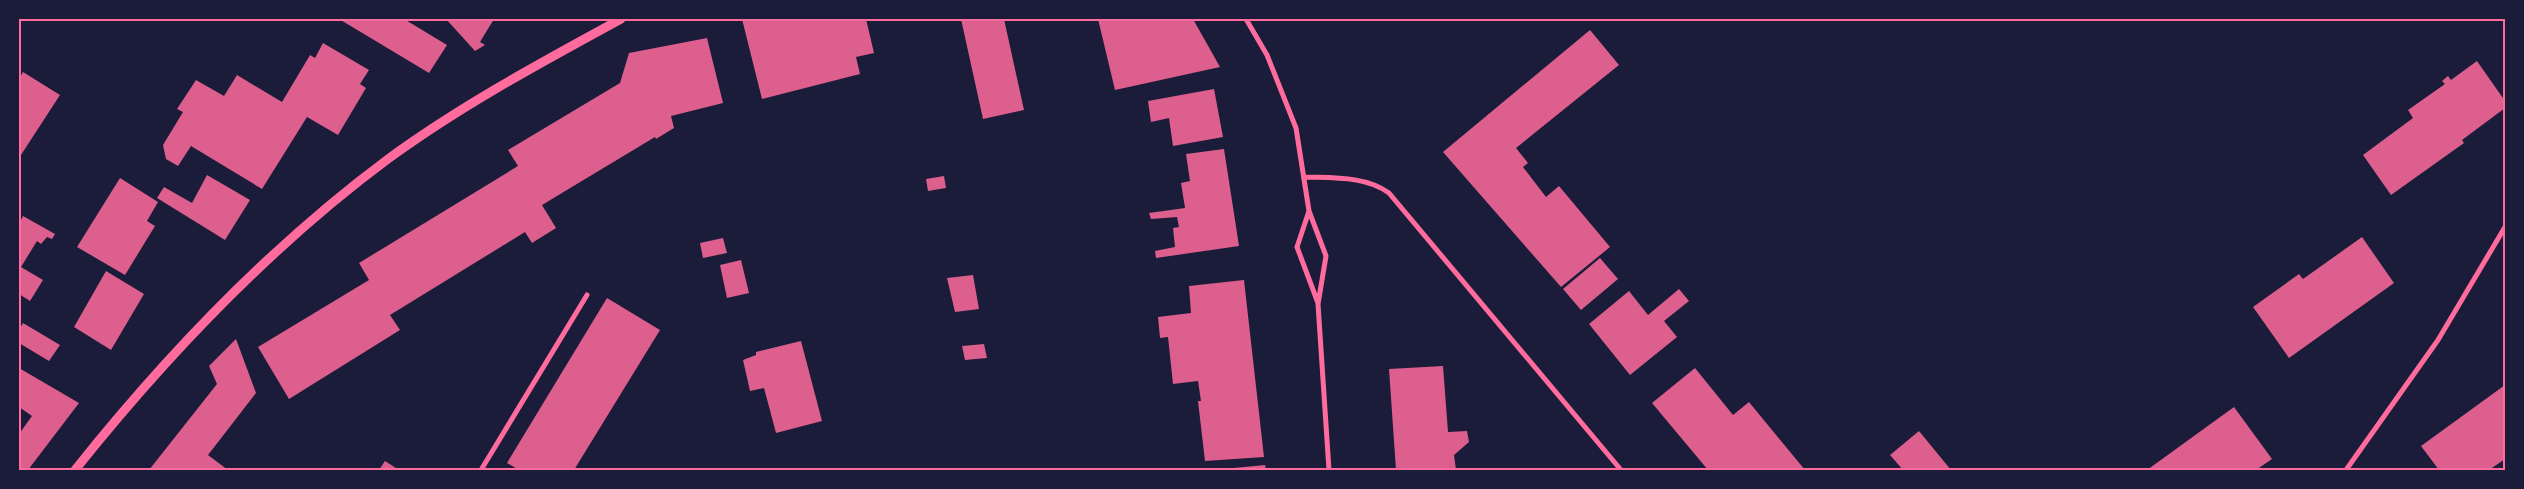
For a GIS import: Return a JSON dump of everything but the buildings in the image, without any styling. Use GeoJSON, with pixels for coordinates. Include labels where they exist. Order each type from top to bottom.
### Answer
{"type":"FeatureCollection","features":[{"type":"Feature","properties":{"kind":"street"},"geometry":{"type":"LineString","coordinates":[[75,470],[103,435],[204,324],[240,287],[300,232],[388,160],[428,132],[496,87],[621,19]]}},
{"type":"Feature","properties":{"kind":"street"},"geometry":{"type":"LineString","coordinates":[[1246,19],[1267,55],[1292,117],[1305,177],[1308,211],[1326,256],[1318,304],[1329,470]]}},
{"type":"Feature","properties":{"kind":"street"},"geometry":{"type":"LineString","coordinates":[[1305,177],[1368,182],[1378,185],[1389,193],[1621,470]]}},
{"type":"Feature","properties":{"kind":"street"},"geometry":{"type":"LineString","coordinates":[[1308,211],[1297,247],[1318,304]]}},
{"type":"Feature","properties":{"kind":"street"},"geometry":{"type":"LineString","coordinates":[[2346,470],[2392,408],[2438,340],[2505,227]]}},
{"type":"Feature","properties":{"kind":"street"},"geometry":{"type":"LineString","coordinates":[[481,470],[587,294]]}}]}
